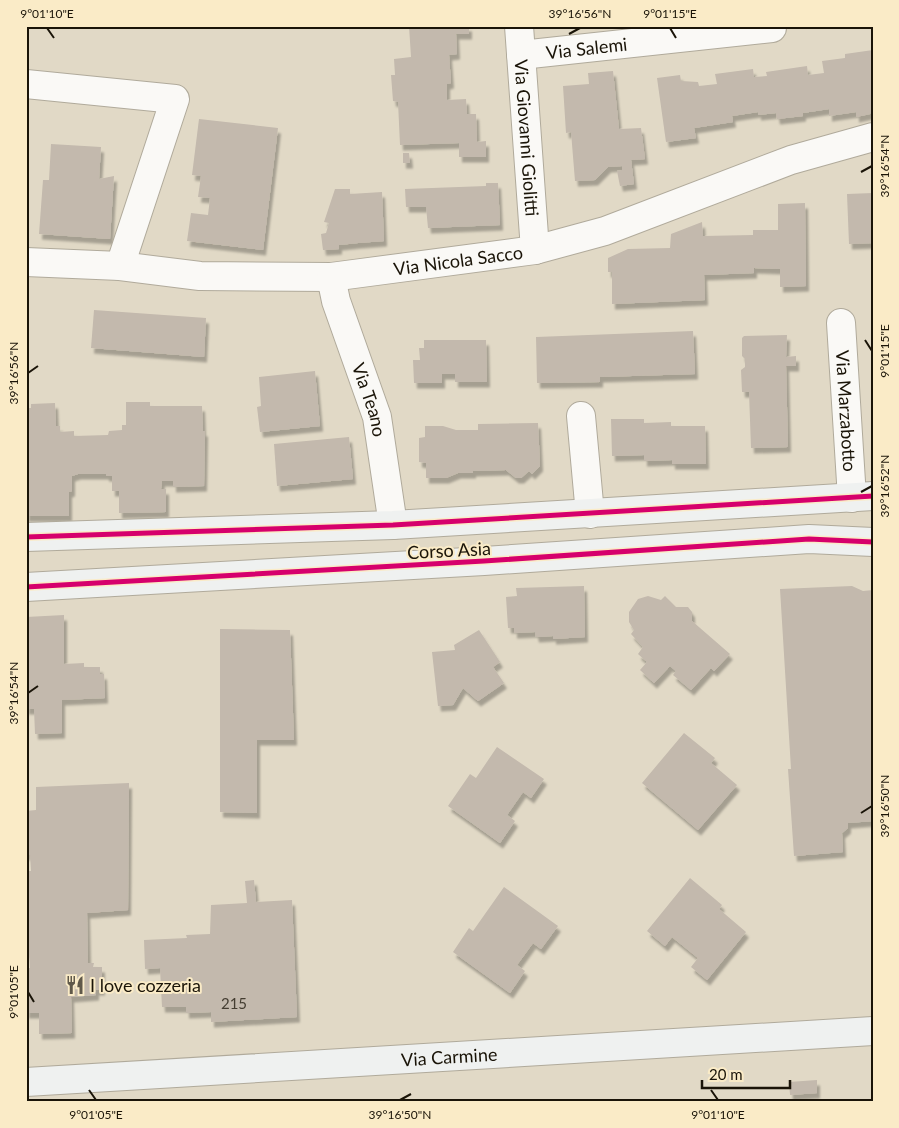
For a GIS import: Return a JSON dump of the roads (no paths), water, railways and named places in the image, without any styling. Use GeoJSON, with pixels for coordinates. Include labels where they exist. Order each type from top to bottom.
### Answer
{"type":"FeatureCollection","features":[{"type":"Feature","properties":{"kind":"street","name":"Via Giovanni Giolitti"},"geometry":{"type":"LineString","coordinates":[[519,26],[535,250]]}},
{"type":"Feature","properties":{"kind":"street","name":"Via Salemi"},"geometry":{"type":"LineString","coordinates":[[521,55],[772,28]]}},
{"type":"Feature","properties":{"kind":"street"},"geometry":{"type":"LineString","coordinates":[[26,84],[175,99],[120,266]]}},
{"type":"Feature","properties":{"kind":"street","name":"Via Nicola Sacco"},"geometry":{"type":"LineString","coordinates":[[26,262],[120,266],[200,276],[331,277],[535,250],[605,231],[791,160],[873,137]]}},
{"type":"Feature","properties":{"kind":"street","name":"Via Teano"},"geometry":{"type":"LineString","coordinates":[[331,277],[336,301],[377,417],[393,524]]}},
{"type":"Feature","properties":{"kind":"street","name":"Via Marzabotto"},"geometry":{"type":"LineString","coordinates":[[841,323],[862,497]]}},
{"type":"Feature","properties":{"kind":"street"},"geometry":{"type":"LineString","coordinates":[[581,416],[590,514]]}},
{"type":"Feature","properties":{"kind":"street","name":"Corso Asia"},"geometry":{"type":"LineString","coordinates":[[26,537],[393,524],[862,497]]}},
{"type":"Feature","properties":{"kind":"street","name":"Corso Asia"},"geometry":{"type":"LineString","coordinates":[[26,587],[484,562],[809,539],[873,542]]}},
{"type":"Feature","properties":{"kind":"street","name":"Via Carmine"},"geometry":{"type":"LineString","coordinates":[[26,1082],[873,1031]]}},
{"type":"Feature","properties":{"kind":"place","name":"I love cozzeria"},"geometry":{"type":"Point","coordinates":[75,985]}}]}
